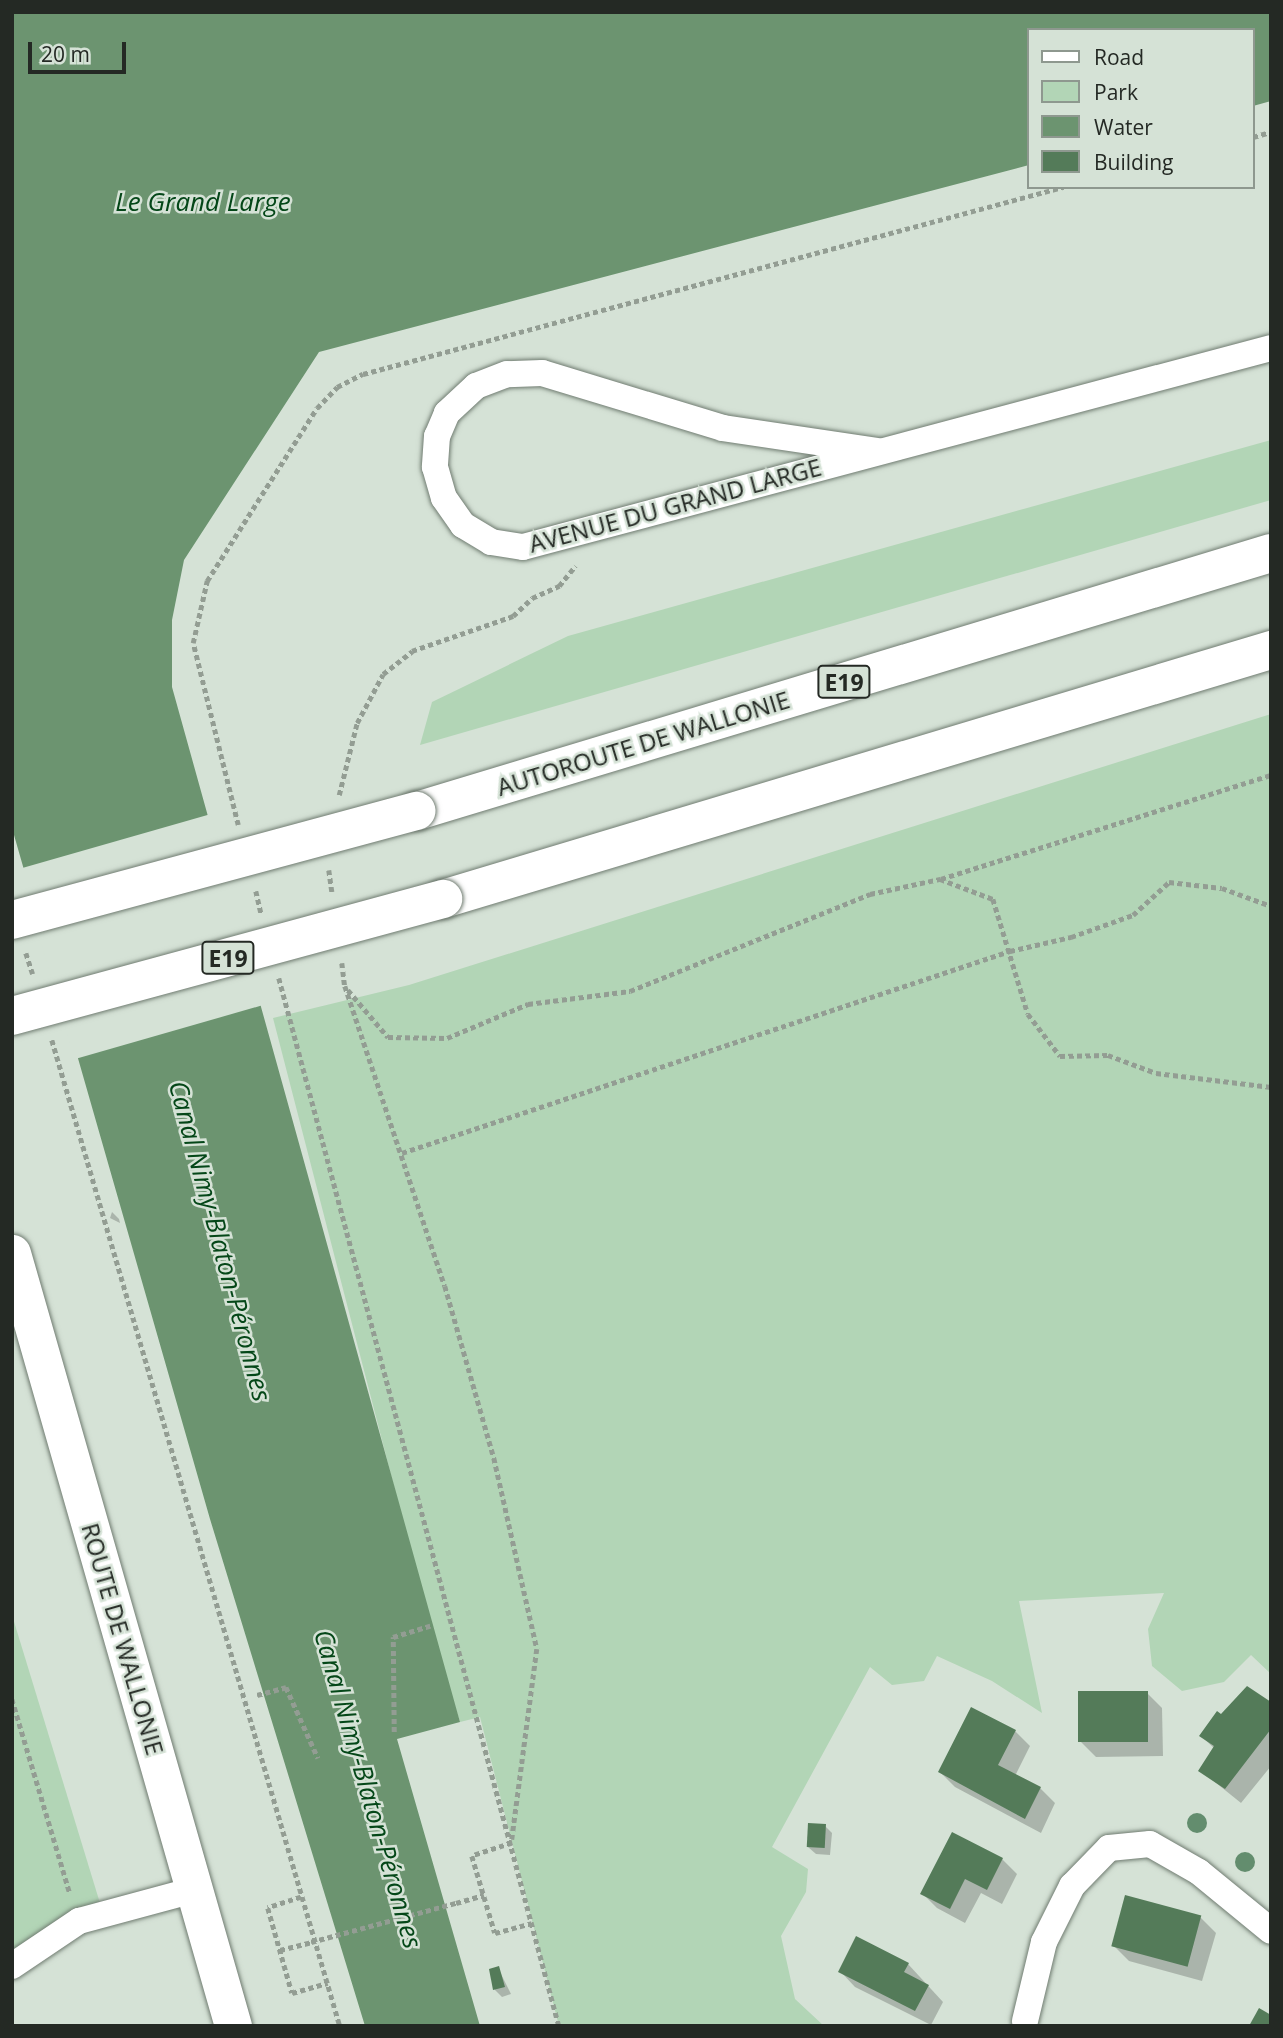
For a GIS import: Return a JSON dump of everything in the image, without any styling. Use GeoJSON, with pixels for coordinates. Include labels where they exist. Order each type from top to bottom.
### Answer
{"type":"FeatureCollection","features":[{"type":"Feature","properties":{"kind":"highway","name":"AUTOROUTE DE WALLONIE"},"geometry":{"type":"LineString","coordinates":[[18,932],[1271,554]]}},
{"type":"Feature","properties":{"kind":"highway","name":"E19"},"geometry":{"type":"LineString","coordinates":[[30,1021],[1271,650]]}},
{"type":"Feature","properties":{"kind":"main road","name":"ROUTE DE WALLONIE"},"geometry":{"type":"LineString","coordinates":[[12,1253],[233,2026]]}},
{"type":"Feature","properties":{"kind":"street","name":"AVENUE DU GRAND LARGE"},"geometry":{"type":"LineString","coordinates":[[877,451],[723,428],[542,373],[507,374],[476,386],[447,414],[437,436],[435,467],[444,498],[463,524],[491,542],[523,547],[1271,348]]}},
{"type":"Feature","properties":{"kind":"street"},"geometry":{"type":"LineString","coordinates":[[1024,2021],[1044,1942],[1072,1885],[1109,1849],[1150,1844],[1199,1872],[1271,1931]]}},
{"type":"Feature","properties":{"kind":"street"},"geometry":{"type":"LineString","coordinates":[[12,1966],[79,1921],[194,1890]]}},
{"type":"Feature","properties":{"kind":"path"},"geometry":{"type":"LineString","coordinates":[[337,809],[357,723],[383,674],[412,651],[513,616],[532,598],[559,586],[605,527]]}},
{"type":"Feature","properties":{"kind":"path"},"geometry":{"type":"LineString","coordinates":[[219,756],[241,836]]}},
{"type":"Feature","properties":{"kind":"path"},"geometry":{"type":"LineString","coordinates":[[345,986],[388,1037],[447,1038],[528,1004],[631,991],[870,894],[940,879],[1271,775]]}},
{"type":"Feature","properties":{"kind":"path"},"geometry":{"type":"LineString","coordinates":[[330,858],[332,896]]}},
{"type":"Feature","properties":{"kind":"path"},"geometry":{"type":"LineString","coordinates":[[940,879],[993,898],[1028,1014],[1060,1056],[1108,1055],[1156,1073],[1271,1087]]}},
{"type":"Feature","properties":{"kind":"path"},"geometry":{"type":"LineString","coordinates":[[402,1153],[1010,951],[1071,937],[1133,915],[1169,882],[1222,888],[1271,906]]}},
{"type":"Feature","properties":{"kind":"path"},"geometry":{"type":"LineString","coordinates":[[255,889],[262,916]]}},
{"type":"Feature","properties":{"kind":"path"},"geometry":{"type":"LineString","coordinates":[[18,932],[36,985]]}},
{"type":"Feature","properties":{"kind":"path"},"geometry":{"type":"LineString","coordinates":[[342,960],[345,986],[402,1153],[494,1458],[537,1649],[512,1843]]}},
{"type":"Feature","properties":{"kind":"path"},"geometry":{"type":"LineString","coordinates":[[277,969],[559,2026]]}},
{"type":"Feature","properties":{"kind":"path"},"geometry":{"type":"LineString","coordinates":[[30,1021],[340,2026]]}},
{"type":"Feature","properties":{"kind":"path"},"geometry":{"type":"LineString","coordinates":[[394,1731],[393,1637],[430,1626]]}},
{"type":"Feature","properties":{"kind":"path"},"geometry":{"type":"LineString","coordinates":[[257,1695],[286,1687],[318,1758]]}},
{"type":"Feature","properties":{"kind":"path"},"geometry":{"type":"LineString","coordinates":[[12,1699],[79,1921]]}},
{"type":"Feature","properties":{"kind":"path"},"geometry":{"type":"LineString","coordinates":[[512,1843],[472,1856],[495,1933],[532,1923]]}},
{"type":"Feature","properties":{"kind":"path"},"geometry":{"type":"LineString","coordinates":[[280,1950],[484,1895]]}},
{"type":"Feature","properties":{"kind":"path"},"geometry":{"type":"LineString","coordinates":[[301,1897],[268,1908],[292,1993],[328,1983]]}},
{"type":"Feature","properties":{"kind":"green space"},"geometry":{"type":"Polygon","coordinates":[[[1271,440],[1271,500],[420,745],[432,702],[568,636],[1271,440]]]}},
{"type":"Feature","properties":{"kind":"green space"},"geometry":{"type":"Polygon","coordinates":[[[1271,714],[1271,1674],[1251,1655],[1224,1682],[1182,1691],[1152,1666],[1148,1629],[1164,1593],[1019,1601],[1042,1713],[992,1681],[937,1656],[924,1681],[892,1685],[870,1667],[772,1847],[808,1869],[806,1892],[781,1936],[795,1999],[824,2026],[559,2026],[480,1717],[460,1722],[430,1626],[273,1018],[409,985],[1271,714]]]}},
{"type":"Feature","properties":{"kind":"green space"},"geometry":{"type":"Polygon","coordinates":[[[12,1615],[103,1913],[12,1966],[12,1615]]]}},
{"type":"Feature","properties":{"kind":"water","name":"Le Grand Large"},"geometry":{"type":"Polygon","coordinates":[[[12,12],[1271,12],[1271,101],[1255,105],[1255,28],[1028,28],[1028,165],[319,352],[184,560],[172,620],[172,687],[460,1722],[397,1739],[480,2026],[365,2026],[210,1519],[12,828],[12,12]]]}},
{"type":"Feature","properties":{"kind":"pier"},"geometry":{"type":"Polygon","coordinates":[[[211,814],[266,1004],[74,1059],[20,869],[211,814]]]}},
{"type":"Feature","properties":{"kind":"building"},"geometry":{"type":"Polygon","coordinates":[[[1247,1686],[1271,1702],[1271,1729],[1225,1789],[1198,1771],[1214,1746],[1199,1736],[1217,1711],[1221,1714],[1247,1686]]]}},
{"type":"Feature","properties":{"kind":"building"},"geometry":{"type":"Polygon","coordinates":[[[1078,1691],[1148,1691],[1148,1742],[1078,1742],[1078,1691]]]}},
{"type":"Feature","properties":{"kind":"building"},"geometry":{"type":"Polygon","coordinates":[[[971,1707],[1016,1730],[998,1765],[1041,1787],[1025,1819],[938,1772],[971,1707]]]}},
{"type":"Feature","properties":{"kind":"building"},"geometry":{"type":"Polygon","coordinates":[[[808,1823],[826,1824],[825,1848],[807,1847],[808,1823]]]}},
{"type":"Feature","properties":{"kind":"building"},"geometry":{"type":"Polygon","coordinates":[[[952,1832],[1003,1858],[987,1890],[965,1879],[950,1909],[920,1894],[952,1832]]]}},
{"type":"Feature","properties":{"kind":"building"},"geometry":{"type":"Polygon","coordinates":[[[1125,1895],[1201,1915],[1188,1967],[1111,1946],[1125,1895]]]}},
{"type":"Feature","properties":{"kind":"building"},"geometry":{"type":"Polygon","coordinates":[[[856,1936],[909,1963],[904,1972],[929,1985],[915,2011],[838,1972],[856,1936]]]}},
{"type":"Feature","properties":{"kind":"building"},"geometry":{"type":"Polygon","coordinates":[[[499,1966],[505,1987],[493,1990],[489,1969],[499,1966]]]}},
{"type":"Feature","properties":{"kind":"building"},"geometry":{"type":"Polygon","coordinates":[[[1259,2008],[1271,2015],[1271,2026],[1249,2026],[1259,2008]]]}},
{"type":"Feature","properties":{"kind":"water label","name":"Canal Nimy-Blaton-Péronnes"},"geometry":{"type":"Point","coordinates":[220,1241]}},
{"type":"Feature","properties":{"kind":"water label","name":"Canal Nimy-Blaton-Péronnes"},"geometry":{"type":"Point","coordinates":[368,1789]}}]}
